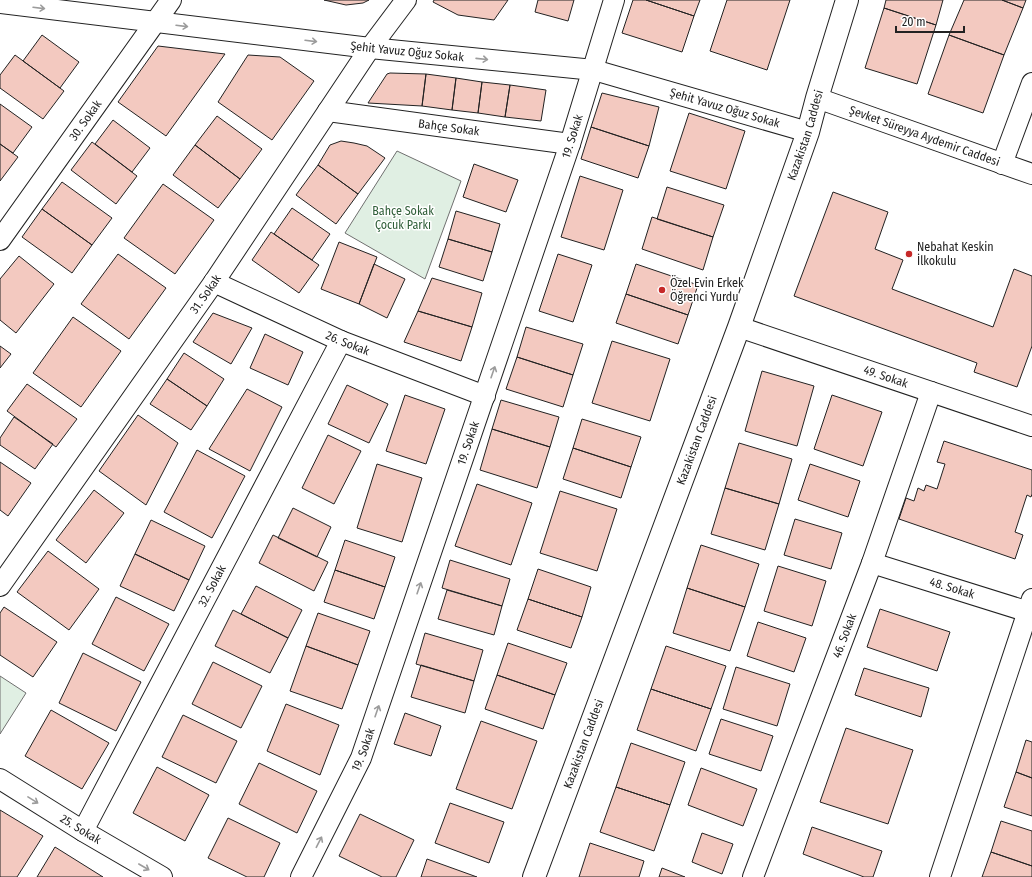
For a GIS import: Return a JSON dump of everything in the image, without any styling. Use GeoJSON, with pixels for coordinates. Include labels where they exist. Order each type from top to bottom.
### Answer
{"type":"FeatureCollection","features":[{"type":"Feature","properties":{"kind":"main road","name":"Kazakistan Caddesi"},"geometry":{"type":"LineString","coordinates":[[534,877],[740,326],[808,132],[847,0]]}},
{"type":"Feature","properties":{"kind":"street","name":"30. Sokak"},"geometry":{"type":"LineString","coordinates":[[0,240],[171,0]]}},
{"type":"Feature","properties":{"kind":"street","name":"31. Sokak"},"geometry":{"type":"LineString","coordinates":[[0,586],[214,282],[370,48],[406,0]]}},
{"type":"Feature","properties":{"kind":"street","name":"19. Sokak"},"geometry":{"type":"LineString","coordinates":[[301,877],[361,758],[570,144],[594,70],[614,0]]}},
{"type":"Feature","properties":{"kind":"street","name":"Şehit Yavuz Oğuz Sokak"},"geometry":{"type":"LineString","coordinates":[[0,3],[370,48],[594,70],[808,132]]}},
{"type":"Feature","properties":{"kind":"street"},"geometry":{"type":"LineString","coordinates":[[1002,164],[1032,83]]}},
{"type":"Feature","properties":{"kind":"street","name":"Şevket Süreyya Aydemir Caddesi"},"geometry":{"type":"LineString","coordinates":[[817,98],[1032,174]]}},
{"type":"Feature","properties":{"kind":"street","name":"Bahçe Sokak"},"geometry":{"type":"LineString","coordinates":[[328,111],[570,144]]}},
{"type":"Feature","properties":{"kind":"street","name":"26. Sokak"},"geometry":{"type":"LineString","coordinates":[[214,282],[341,341],[485,396]]}},
{"type":"Feature","properties":{"kind":"street","name":"49. Sokak"},"geometry":{"type":"LineString","coordinates":[[740,326],[1032,426]]}},
{"type":"Feature","properties":{"kind":"street","name":"32. Sokak"},"geometry":{"type":"LineString","coordinates":[[83,831],[341,341]]}},
{"type":"Feature","properties":{"kind":"street","name":"46. Sokak"},"geometry":{"type":"LineString","coordinates":[[753,877],[872,563],[931,392]]}},
{"type":"Feature","properties":{"kind":"street","name":"48. Sokak"},"geometry":{"type":"LineString","coordinates":[[872,563],[1031,608]]}},
{"type":"Feature","properties":{"kind":"street"},"geometry":{"type":"LineString","coordinates":[[940,877],[1031,608]]}},
{"type":"Feature","properties":{"kind":"street","name":"25. Sokak"},"geometry":{"type":"LineString","coordinates":[[0,779],[83,831],[162,877]]}},
{"type":"Feature","properties":{"kind":"green space","name":"Bahçe Sokak Çocuk Parkı"},"geometry":{"type":"Polygon","coordinates":[[[397,151],[461,181],[425,279],[345,233],[397,151]]]}},
{"type":"Feature","properties":{"kind":"green space"},"geometry":{"type":"Polygon","coordinates":[[[0,676],[26,693],[0,734],[0,676]]]}},
{"type":"Feature","properties":{"kind":"building"},"geometry":{"type":"Polygon","coordinates":[[[324,0],[369,0],[363,3],[346,5],[324,0]]]}},
{"type":"Feature","properties":{"kind":"building"},"geometry":{"type":"Polygon","coordinates":[[[434,0],[508,0],[494,20],[458,15],[433,2],[434,0]]]}},
{"type":"Feature","properties":{"kind":"building"},"geometry":{"type":"Polygon","coordinates":[[[538,0],[574,0],[568,21],[535,12],[538,0]]]}},
{"type":"Feature","properties":{"kind":"building"},"geometry":{"type":"Polygon","coordinates":[[[633,0],[646,0],[694,16],[682,52],[622,33],[633,0]]]}},
{"type":"Feature","properties":{"kind":"building"},"geometry":{"type":"Polygon","coordinates":[[[646,0],[700,0],[694,16],[646,0]]]}},
{"type":"Feature","properties":{"kind":"building"},"geometry":{"type":"Polygon","coordinates":[[[727,0],[790,0],[767,70],[710,51],[727,0]]]}},
{"type":"Feature","properties":{"kind":"building"},"geometry":{"type":"Polygon","coordinates":[[[886,0],[943,0],[936,25],[884,8],[886,0]]]}},
{"type":"Feature","properties":{"kind":"building"},"geometry":{"type":"Polygon","coordinates":[[[964,0],[1002,0],[1023,8],[1004,55],[949,35],[964,0]]]}},
{"type":"Feature","properties":{"kind":"building"},"geometry":{"type":"Polygon","coordinates":[[[1002,0],[1026,0],[1023,8],[1002,0]]]}},
{"type":"Feature","properties":{"kind":"building"},"geometry":{"type":"Polygon","coordinates":[[[884,8],[936,25],[917,84],[865,68],[884,8]]]}},
{"type":"Feature","properties":{"kind":"building"},"geometry":{"type":"Polygon","coordinates":[[[42,35],[79,62],[60,88],[23,61],[42,35]]]}},
{"type":"Feature","properties":{"kind":"building"},"geometry":{"type":"Polygon","coordinates":[[[949,35],[1004,55],[983,113],[928,94],[949,35]]]}},
{"type":"Feature","properties":{"kind":"building"},"geometry":{"type":"Polygon","coordinates":[[[158,46],[225,54],[166,136],[118,102],[158,46]]]}},
{"type":"Feature","properties":{"kind":"building"},"geometry":{"type":"Polygon","coordinates":[[[15,55],[64,91],[43,119],[0,88],[0,75],[15,55]]]}},
{"type":"Feature","properties":{"kind":"building"},"geometry":{"type":"Polygon","coordinates":[[[248,55],[280,57],[314,81],[272,140],[218,102],[248,55]]]}},
{"type":"Feature","properties":{"kind":"building"},"geometry":{"type":"Polygon","coordinates":[[[387,74],[426,74],[422,106],[368,103],[387,74]]]}},
{"type":"Feature","properties":{"kind":"building"},"geometry":{"type":"Polygon","coordinates":[[[426,74],[456,78],[452,110],[422,106],[426,74]]]}},
{"type":"Feature","properties":{"kind":"building"},"geometry":{"type":"Polygon","coordinates":[[[456,78],[482,82],[478,113],[452,110],[456,78]]]}},
{"type":"Feature","properties":{"kind":"building"},"geometry":{"type":"Polygon","coordinates":[[[482,82],[510,85],[505,117],[478,113],[482,82]]]}},
{"type":"Feature","properties":{"kind":"building"},"geometry":{"type":"Polygon","coordinates":[[[510,85],[546,90],[541,121],[505,117],[510,85]]]}},
{"type":"Feature","properties":{"kind":"building"},"geometry":{"type":"Polygon","coordinates":[[[602,93],[659,107],[649,146],[591,127],[602,93]]]}},
{"type":"Feature","properties":{"kind":"building"},"geometry":{"type":"Polygon","coordinates":[[[0,104],[32,127],[13,153],[0,144],[0,104]]]}},
{"type":"Feature","properties":{"kind":"building"},"geometry":{"type":"Polygon","coordinates":[[[689,113],[745,131],[726,189],[670,171],[689,113]]]}},
{"type":"Feature","properties":{"kind":"building"},"geometry":{"type":"Polygon","coordinates":[[[217,116],[262,149],[240,179],[195,145],[217,116]]]}},
{"type":"Feature","properties":{"kind":"building"},"geometry":{"type":"Polygon","coordinates":[[[113,120],[150,148],[132,172],[95,144],[113,120]]]}},
{"type":"Feature","properties":{"kind":"building"},"geometry":{"type":"Polygon","coordinates":[[[591,127],[649,146],[638,178],[581,159],[591,127]]]}},
{"type":"Feature","properties":{"kind":"building"},"geometry":{"type":"Polygon","coordinates":[[[341,141],[367,146],[385,158],[358,194],[318,165],[330,145],[341,141]]]}},
{"type":"Feature","properties":{"kind":"building"},"geometry":{"type":"Polygon","coordinates":[[[92,142],[137,176],[116,204],[71,170],[92,142]]]}},
{"type":"Feature","properties":{"kind":"building"},"geometry":{"type":"Polygon","coordinates":[[[0,144],[18,157],[0,181],[0,144]]]}},
{"type":"Feature","properties":{"kind":"building"},"geometry":{"type":"Polygon","coordinates":[[[195,145],[240,179],[218,208],[173,175],[195,145]]]}},
{"type":"Feature","properties":{"kind":"building"},"geometry":{"type":"Polygon","coordinates":[[[474,164],[518,180],[506,212],[463,197],[474,164]]]}},
{"type":"Feature","properties":{"kind":"building"},"geometry":{"type":"Polygon","coordinates":[[[318,165],[358,194],[336,224],[296,195],[318,165]]]}},
{"type":"Feature","properties":{"kind":"building"},"geometry":{"type":"Polygon","coordinates":[[[580,176],[623,190],[604,250],[561,237],[580,176]]]}},
{"type":"Feature","properties":{"kind":"building"},"geometry":{"type":"Polygon","coordinates":[[[62,182],[112,218],[92,245],[42,209],[62,182]]]}},
{"type":"Feature","properties":{"kind":"building"},"geometry":{"type":"Polygon","coordinates":[[[163,184],[214,220],[175,274],[124,238],[163,184]]]}},
{"type":"Feature","properties":{"kind":"building"},"geometry":{"type":"Polygon","coordinates":[[[667,187],[724,205],[713,237],[657,219],[667,187]]]}},
{"type":"Feature","properties":{"kind":"building"},"geometry":{"type":"Polygon","coordinates":[[[833,192],[888,212],[875,249],[903,260],[892,289],[993,327],[1014,269],[1032,276],[1032,346],[1017,387],[974,372],[977,363],[794,296],[833,192]]]}},
{"type":"Feature","properties":{"kind":"building"},"geometry":{"type":"Polygon","coordinates":[[[292,208],[330,234],[312,260],[274,234],[292,208]]]}},
{"type":"Feature","properties":{"kind":"building"},"geometry":{"type":"Polygon","coordinates":[[[42,209],[92,245],[72,273],[22,237],[42,209]]]}},
{"type":"Feature","properties":{"kind":"building"},"geometry":{"type":"Polygon","coordinates":[[[456,211],[500,224],[492,252],[448,239],[456,211]]]}},
{"type":"Feature","properties":{"kind":"building"},"geometry":{"type":"Polygon","coordinates":[[[652,217],[713,237],[703,270],[642,249],[652,217]]]}},
{"type":"Feature","properties":{"kind":"building"},"geometry":{"type":"Polygon","coordinates":[[[271,232],[319,265],[299,293],[252,260],[271,232]]]}},
{"type":"Feature","properties":{"kind":"building"},"geometry":{"type":"Polygon","coordinates":[[[448,239],[492,252],[483,281],[439,267],[448,239]]]}},
{"type":"Feature","properties":{"kind":"building"},"geometry":{"type":"Polygon","coordinates":[[[339,242],[377,257],[359,304],[321,289],[339,242]]]}},
{"type":"Feature","properties":{"kind":"building"},"geometry":{"type":"Polygon","coordinates":[[[118,254],[166,288],[129,339],[81,304],[118,254]]]}},
{"type":"Feature","properties":{"kind":"building"},"geometry":{"type":"Polygon","coordinates":[[[558,254],[592,265],[573,322],[539,311],[558,254]]]}},
{"type":"Feature","properties":{"kind":"building"},"geometry":{"type":"Polygon","coordinates":[[[19,256],[54,284],[16,333],[0,320],[0,279],[19,256]]]}},
{"type":"Feature","properties":{"kind":"building"},"geometry":{"type":"Polygon","coordinates":[[[374,264],[405,279],[387,318],[359,304],[374,264]]]}},
{"type":"Feature","properties":{"kind":"building","name":"Özel Evin Erkek Öğrenci Yurdu"},"geometry":{"type":"Polygon","coordinates":[[[636,264],[698,285],[688,315],[626,294],[636,264]]]}},
{"type":"Feature","properties":{"kind":"building"},"geometry":{"type":"Polygon","coordinates":[[[432,278],[482,293],[472,327],[418,311],[432,278]]]}},
{"type":"Feature","properties":{"kind":"building"},"geometry":{"type":"Polygon","coordinates":[[[626,294],[688,315],[678,344],[616,323],[626,294]]]}},
{"type":"Feature","properties":{"kind":"building"},"geometry":{"type":"Polygon","coordinates":[[[418,311],[472,327],[461,361],[404,342],[418,311]]]}},
{"type":"Feature","properties":{"kind":"building"},"geometry":{"type":"Polygon","coordinates":[[[213,313],[252,328],[231,364],[193,342],[213,313]]]}},
{"type":"Feature","properties":{"kind":"building"},"geometry":{"type":"Polygon","coordinates":[[[73,317],[121,351],[81,407],[33,373],[73,317]]]}},
{"type":"Feature","properties":{"kind":"building"},"geometry":{"type":"Polygon","coordinates":[[[526,327],[583,344],[573,375],[517,357],[526,327]]]}},
{"type":"Feature","properties":{"kind":"building"},"geometry":{"type":"Polygon","coordinates":[[[265,334],[303,352],[288,385],[250,368],[265,334]]]}},
{"type":"Feature","properties":{"kind":"building"},"geometry":{"type":"Polygon","coordinates":[[[612,341],[670,359],[650,421],[592,403],[612,341]]]}},
{"type":"Feature","properties":{"kind":"building"},"geometry":{"type":"Polygon","coordinates":[[[0,346],[11,354],[0,368],[0,346]]]}},
{"type":"Feature","properties":{"kind":"building"},"geometry":{"type":"Polygon","coordinates":[[[184,353],[224,379],[207,406],[167,379],[184,353]]]}},
{"type":"Feature","properties":{"kind":"building"},"geometry":{"type":"Polygon","coordinates":[[[517,357],[573,375],[563,407],[506,389],[517,357]]]}},
{"type":"Feature","properties":{"kind":"building"},"geometry":{"type":"Polygon","coordinates":[[[762,371],[814,386],[797,446],[745,431],[762,371]]]}},
{"type":"Feature","properties":{"kind":"building"},"geometry":{"type":"Polygon","coordinates":[[[167,379],[207,406],[191,430],[150,404],[167,379]]]}},
{"type":"Feature","properties":{"kind":"building"},"geometry":{"type":"Polygon","coordinates":[[[27,384],[77,419],[56,447],[7,411],[27,384]]]}},
{"type":"Feature","properties":{"kind":"building"},"geometry":{"type":"Polygon","coordinates":[[[347,385],[388,404],[369,443],[328,424],[347,385]]]}},
{"type":"Feature","properties":{"kind":"building"},"geometry":{"type":"Polygon","coordinates":[[[247,389],[282,407],[250,471],[209,449],[247,389]]]}},
{"type":"Feature","properties":{"kind":"building"},"geometry":{"type":"Polygon","coordinates":[[[405,395],[445,409],[426,464],[386,451],[405,395]]]}},
{"type":"Feature","properties":{"kind":"building"},"geometry":{"type":"Polygon","coordinates":[[[832,395],[882,412],[863,466],[814,449],[832,395]]]}},
{"type":"Feature","properties":{"kind":"building"},"geometry":{"type":"Polygon","coordinates":[[[501,400],[559,417],[550,447],[492,429],[501,400]]]}},
{"type":"Feature","properties":{"kind":"building"},"geometry":{"type":"Polygon","coordinates":[[[138,415],[178,443],[146,505],[99,471],[138,415]]]}},
{"type":"Feature","properties":{"kind":"building"},"geometry":{"type":"Polygon","coordinates":[[[14,417],[53,444],[35,469],[0,445],[0,438],[14,417]]]}},
{"type":"Feature","properties":{"kind":"building"},"geometry":{"type":"Polygon","coordinates":[[[582,419],[641,437],[631,467],[573,448],[582,419]]]}},
{"type":"Feature","properties":{"kind":"building"},"geometry":{"type":"Polygon","coordinates":[[[492,429],[550,447],[537,488],[480,470],[492,429]]]}},
{"type":"Feature","properties":{"kind":"building"},"geometry":{"type":"Polygon","coordinates":[[[328,435],[361,451],[334,504],[302,488],[328,435]]]}},
{"type":"Feature","properties":{"kind":"building"},"geometry":{"type":"Polygon","coordinates":[[[944,441],[1032,470],[1032,494],[1031,497],[1027,495],[1015,532],[1023,535],[1015,559],[899,519],[906,498],[914,501],[918,488],[924,491],[926,485],[937,489],[945,464],[937,462],[944,441]]]}},
{"type":"Feature","properties":{"kind":"building"},"geometry":{"type":"Polygon","coordinates":[[[739,443],[792,459],[779,504],[725,488],[739,443]]]}},
{"type":"Feature","properties":{"kind":"building"},"geometry":{"type":"Polygon","coordinates":[[[573,448],[631,467],[621,498],[563,479],[573,448]]]}},
{"type":"Feature","properties":{"kind":"building"},"geometry":{"type":"Polygon","coordinates":[[[197,450],[245,476],[212,538],[164,512],[197,450]]]}},
{"type":"Feature","properties":{"kind":"building"},"geometry":{"type":"Polygon","coordinates":[[[0,462],[31,483],[8,516],[0,510],[0,462]]]}},
{"type":"Feature","properties":{"kind":"building"},"geometry":{"type":"Polygon","coordinates":[[[377,464],[422,478],[402,542],[357,528],[377,464]]]}},
{"type":"Feature","properties":{"kind":"building"},"geometry":{"type":"Polygon","coordinates":[[[810,464],[860,481],[848,517],[798,500],[810,464]]]}},
{"type":"Feature","properties":{"kind":"building"},"geometry":{"type":"Polygon","coordinates":[[[477,484],[532,503],[511,565],[455,546],[477,484]]]}},
{"type":"Feature","properties":{"kind":"building"},"geometry":{"type":"Polygon","coordinates":[[[725,488],[779,504],[765,550],[711,534],[725,488]]]}},
{"type":"Feature","properties":{"kind":"building"},"geometry":{"type":"Polygon","coordinates":[[[94,490],[124,513],[86,563],[56,540],[94,490]]]}},
{"type":"Feature","properties":{"kind":"building"},"geometry":{"type":"Polygon","coordinates":[[[560,491],[617,509],[597,571],[540,553],[560,491]]]}},
{"type":"Feature","properties":{"kind":"building"},"geometry":{"type":"Polygon","coordinates":[[[293,508],[331,527],[317,557],[278,538],[293,508]]]}},
{"type":"Feature","properties":{"kind":"building"},"geometry":{"type":"Polygon","coordinates":[[[795,519],[842,533],[831,569],[784,555],[795,519]]]}},
{"type":"Feature","properties":{"kind":"building"},"geometry":{"type":"Polygon","coordinates":[[[151,520],[205,546],[189,580],[135,554],[151,520]]]}},
{"type":"Feature","properties":{"kind":"building"},"geometry":{"type":"Polygon","coordinates":[[[273,535],[328,562],[314,591],[259,563],[273,535]]]}},
{"type":"Feature","properties":{"kind":"building"},"geometry":{"type":"Polygon","coordinates":[[[345,540],[395,557],[385,587],[335,570],[345,540]]]}},
{"type":"Feature","properties":{"kind":"building"},"geometry":{"type":"Polygon","coordinates":[[[701,545],[759,564],[745,607],[687,588],[701,545]]]}},
{"type":"Feature","properties":{"kind":"building"},"geometry":{"type":"Polygon","coordinates":[[[48,551],[99,589],[69,630],[17,592],[48,551]]]}},
{"type":"Feature","properties":{"kind":"building"},"geometry":{"type":"Polygon","coordinates":[[[135,554],[189,580],[174,611],[120,586],[135,554]]]}},
{"type":"Feature","properties":{"kind":"building"},"geometry":{"type":"Polygon","coordinates":[[[450,560],[510,579],[502,606],[442,588],[450,560]]]}},
{"type":"Feature","properties":{"kind":"building"},"geometry":{"type":"Polygon","coordinates":[[[778,566],[826,581],[812,626],[764,611],[778,566]]]}},
{"type":"Feature","properties":{"kind":"building"},"geometry":{"type":"Polygon","coordinates":[[[538,569],[591,587],[582,617],[528,599],[538,569]]]}},
{"type":"Feature","properties":{"kind":"building"},"geometry":{"type":"Polygon","coordinates":[[[335,570],[385,587],[374,619],[324,602],[335,570]]]}},
{"type":"Feature","properties":{"kind":"building"},"geometry":{"type":"Polygon","coordinates":[[[256,586],[302,610],[288,638],[241,614],[256,586]]]}},
{"type":"Feature","properties":{"kind":"building"},"geometry":{"type":"Polygon","coordinates":[[[687,588],[745,607],[730,651],[673,633],[687,588]]]}},
{"type":"Feature","properties":{"kind":"building"},"geometry":{"type":"Polygon","coordinates":[[[447,590],[502,606],[494,635],[438,619],[447,590]]]}},
{"type":"Feature","properties":{"kind":"building"},"geometry":{"type":"Polygon","coordinates":[[[116,597],[169,624],[144,671],[92,644],[116,597]]]}},
{"type":"Feature","properties":{"kind":"building"},"geometry":{"type":"Polygon","coordinates":[[[528,599],[582,617],[571,648],[517,630],[528,599]]]}},
{"type":"Feature","properties":{"kind":"building"},"geometry":{"type":"Polygon","coordinates":[[[4,607],[57,642],[33,677],[0,655],[0,613],[4,607]]]}},
{"type":"Feature","properties":{"kind":"building"},"geometry":{"type":"Polygon","coordinates":[[[880,609],[950,632],[937,671],[867,647],[880,609]]]}},
{"type":"Feature","properties":{"kind":"building"},"geometry":{"type":"Polygon","coordinates":[[[233,610],[288,638],[270,673],[215,646],[233,610]]]}},
{"type":"Feature","properties":{"kind":"building"},"geometry":{"type":"Polygon","coordinates":[[[318,613],[370,631],[358,665],[306,646],[318,613]]]}},
{"type":"Feature","properties":{"kind":"building"},"geometry":{"type":"Polygon","coordinates":[[[758,622],[806,638],[794,672],[747,656],[758,622]]]}},
{"type":"Feature","properties":{"kind":"building"},"geometry":{"type":"Polygon","coordinates":[[[425,633],[483,650],[474,681],[416,664],[425,633]]]}},
{"type":"Feature","properties":{"kind":"building"},"geometry":{"type":"Polygon","coordinates":[[[508,643],[567,663],[555,695],[497,675],[508,643]]]}},
{"type":"Feature","properties":{"kind":"building"},"geometry":{"type":"Polygon","coordinates":[[[306,646],[358,665],[342,709],[290,691],[306,646]]]}},
{"type":"Feature","properties":{"kind":"building"},"geometry":{"type":"Polygon","coordinates":[[[666,646],[726,666],[711,709],[651,689],[666,646]]]}},
{"type":"Feature","properties":{"kind":"building"},"geometry":{"type":"Polygon","coordinates":[[[83,653],[141,682],[116,731],[59,703],[83,653]]]}},
{"type":"Feature","properties":{"kind":"building"},"geometry":{"type":"Polygon","coordinates":[[[213,662],[262,686],[241,728],[192,704],[213,662]]]}},
{"type":"Feature","properties":{"kind":"building"},"geometry":{"type":"Polygon","coordinates":[[[421,665],[474,681],[465,713],[411,697],[421,665]]]}},
{"type":"Feature","properties":{"kind":"building"},"geometry":{"type":"Polygon","coordinates":[[[736,667],[790,684],[777,726],[723,709],[736,667]]]}},
{"type":"Feature","properties":{"kind":"building"},"geometry":{"type":"Polygon","coordinates":[[[864,668],[929,688],[921,717],[855,695],[864,668]]]}},
{"type":"Feature","properties":{"kind":"building"},"geometry":{"type":"Polygon","coordinates":[[[497,675],[555,695],[543,729],[485,709],[497,675]]]}},
{"type":"Feature","properties":{"kind":"building"},"geometry":{"type":"Polygon","coordinates":[[[651,689],[711,709],[696,751],[637,730],[651,689]]]}},
{"type":"Feature","properties":{"kind":"building"},"geometry":{"type":"Polygon","coordinates":[[[286,704],[339,725],[320,775],[267,751],[286,704]]]}},
{"type":"Feature","properties":{"kind":"building"},"geometry":{"type":"Polygon","coordinates":[[[51,710],[109,743],[82,789],[25,756],[51,710]]]}},
{"type":"Feature","properties":{"kind":"building"},"geometry":{"type":"Polygon","coordinates":[[[405,713],[441,726],[431,756],[394,744],[405,713]]]}},
{"type":"Feature","properties":{"kind":"building"},"geometry":{"type":"Polygon","coordinates":[[[183,715],[237,741],[216,783],[162,757],[183,715]]]}},
{"type":"Feature","properties":{"kind":"building"},"geometry":{"type":"Polygon","coordinates":[[[721,719],[773,736],[761,771],[709,754],[721,719]]]}},
{"type":"Feature","properties":{"kind":"building"},"geometry":{"type":"Polygon","coordinates":[[[481,721],[537,741],[512,809],[456,789],[481,721]]]}},
{"type":"Feature","properties":{"kind":"building"},"geometry":{"type":"Polygon","coordinates":[[[846,728],[913,750],[888,824],[820,802],[846,728]]]}},
{"type":"Feature","properties":{"kind":"building"},"geometry":{"type":"Polygon","coordinates":[[[1026,740],[1032,742],[1032,778],[1016,772],[1026,740]]]}},
{"type":"Feature","properties":{"kind":"building"},"geometry":{"type":"Polygon","coordinates":[[[631,743],[685,762],[670,805],[616,787],[631,743]]]}},
{"type":"Feature","properties":{"kind":"building"},"geometry":{"type":"Polygon","coordinates":[[[259,763],[317,791],[297,833],[239,804],[259,763]]]}},
{"type":"Feature","properties":{"kind":"building"},"geometry":{"type":"Polygon","coordinates":[[[157,767],[209,795],[185,841],[133,813],[157,767]]]}},
{"type":"Feature","properties":{"kind":"building"},"geometry":{"type":"Polygon","coordinates":[[[701,768],[757,789],[743,826],[688,805],[701,768]]]}},
{"type":"Feature","properties":{"kind":"building"},"geometry":{"type":"Polygon","coordinates":[[[1016,772],[1032,778],[1032,816],[1004,807],[1016,772]]]}},
{"type":"Feature","properties":{"kind":"building"},"geometry":{"type":"Polygon","coordinates":[[[616,787],[670,805],[654,851],[600,832],[616,787]]]}},
{"type":"Feature","properties":{"kind":"building"},"geometry":{"type":"Polygon","coordinates":[[[450,803],[504,822],[489,863],[435,843],[450,803]]]}},
{"type":"Feature","properties":{"kind":"building"},"geometry":{"type":"Polygon","coordinates":[[[0,810],[43,836],[17,877],[0,877],[0,810]]]}},
{"type":"Feature","properties":{"kind":"building"},"geometry":{"type":"Polygon","coordinates":[[[360,814],[414,840],[396,877],[382,877],[339,856],[360,814]]]}},
{"type":"Feature","properties":{"kind":"building"},"geometry":{"type":"Polygon","coordinates":[[[228,818],[280,843],[264,877],[247,877],[208,858],[228,818]]]}},
{"type":"Feature","properties":{"kind":"building"},"geometry":{"type":"Polygon","coordinates":[[[1001,821],[1032,831],[1032,866],[991,852],[1001,821]]]}},
{"type":"Feature","properties":{"kind":"building"},"geometry":{"type":"Polygon","coordinates":[[[812,827],[882,851],[873,877],[864,877],[803,854],[812,827]]]}},
{"type":"Feature","properties":{"kind":"building"},"geometry":{"type":"Polygon","coordinates":[[[702,833],[733,844],[722,874],[692,862],[702,833]]]}},
{"type":"Feature","properties":{"kind":"building"},"geometry":{"type":"Polygon","coordinates":[[[590,843],[644,861],[639,877],[579,877],[590,843]]]}},
{"type":"Feature","properties":{"kind":"building"},"geometry":{"type":"Polygon","coordinates":[[[55,847],[103,877],[37,877],[55,847]]]}},
{"type":"Feature","properties":{"kind":"building"},"geometry":{"type":"Polygon","coordinates":[[[991,852],[1032,866],[1032,877],[982,877],[991,852]]]}},
{"type":"Feature","properties":{"kind":"building"},"geometry":{"type":"Polygon","coordinates":[[[427,859],[477,877],[421,877],[427,859]]]}},
{"type":"Feature","properties":{"kind":"building"},"geometry":{"type":"Polygon","coordinates":[[[662,868],[685,877],[659,877],[662,868]]]}},
{"type":"Feature","properties":{"kind":"place","name":"Nebahat Keskin İlkokulu"},"geometry":{"type":"Point","coordinates":[909,254]}},
{"type":"Feature","properties":{"kind":"place","name":"Özel Evin Erkek Öğrenci Yurdu"},"geometry":{"type":"Point","coordinates":[662,290]}}]}
